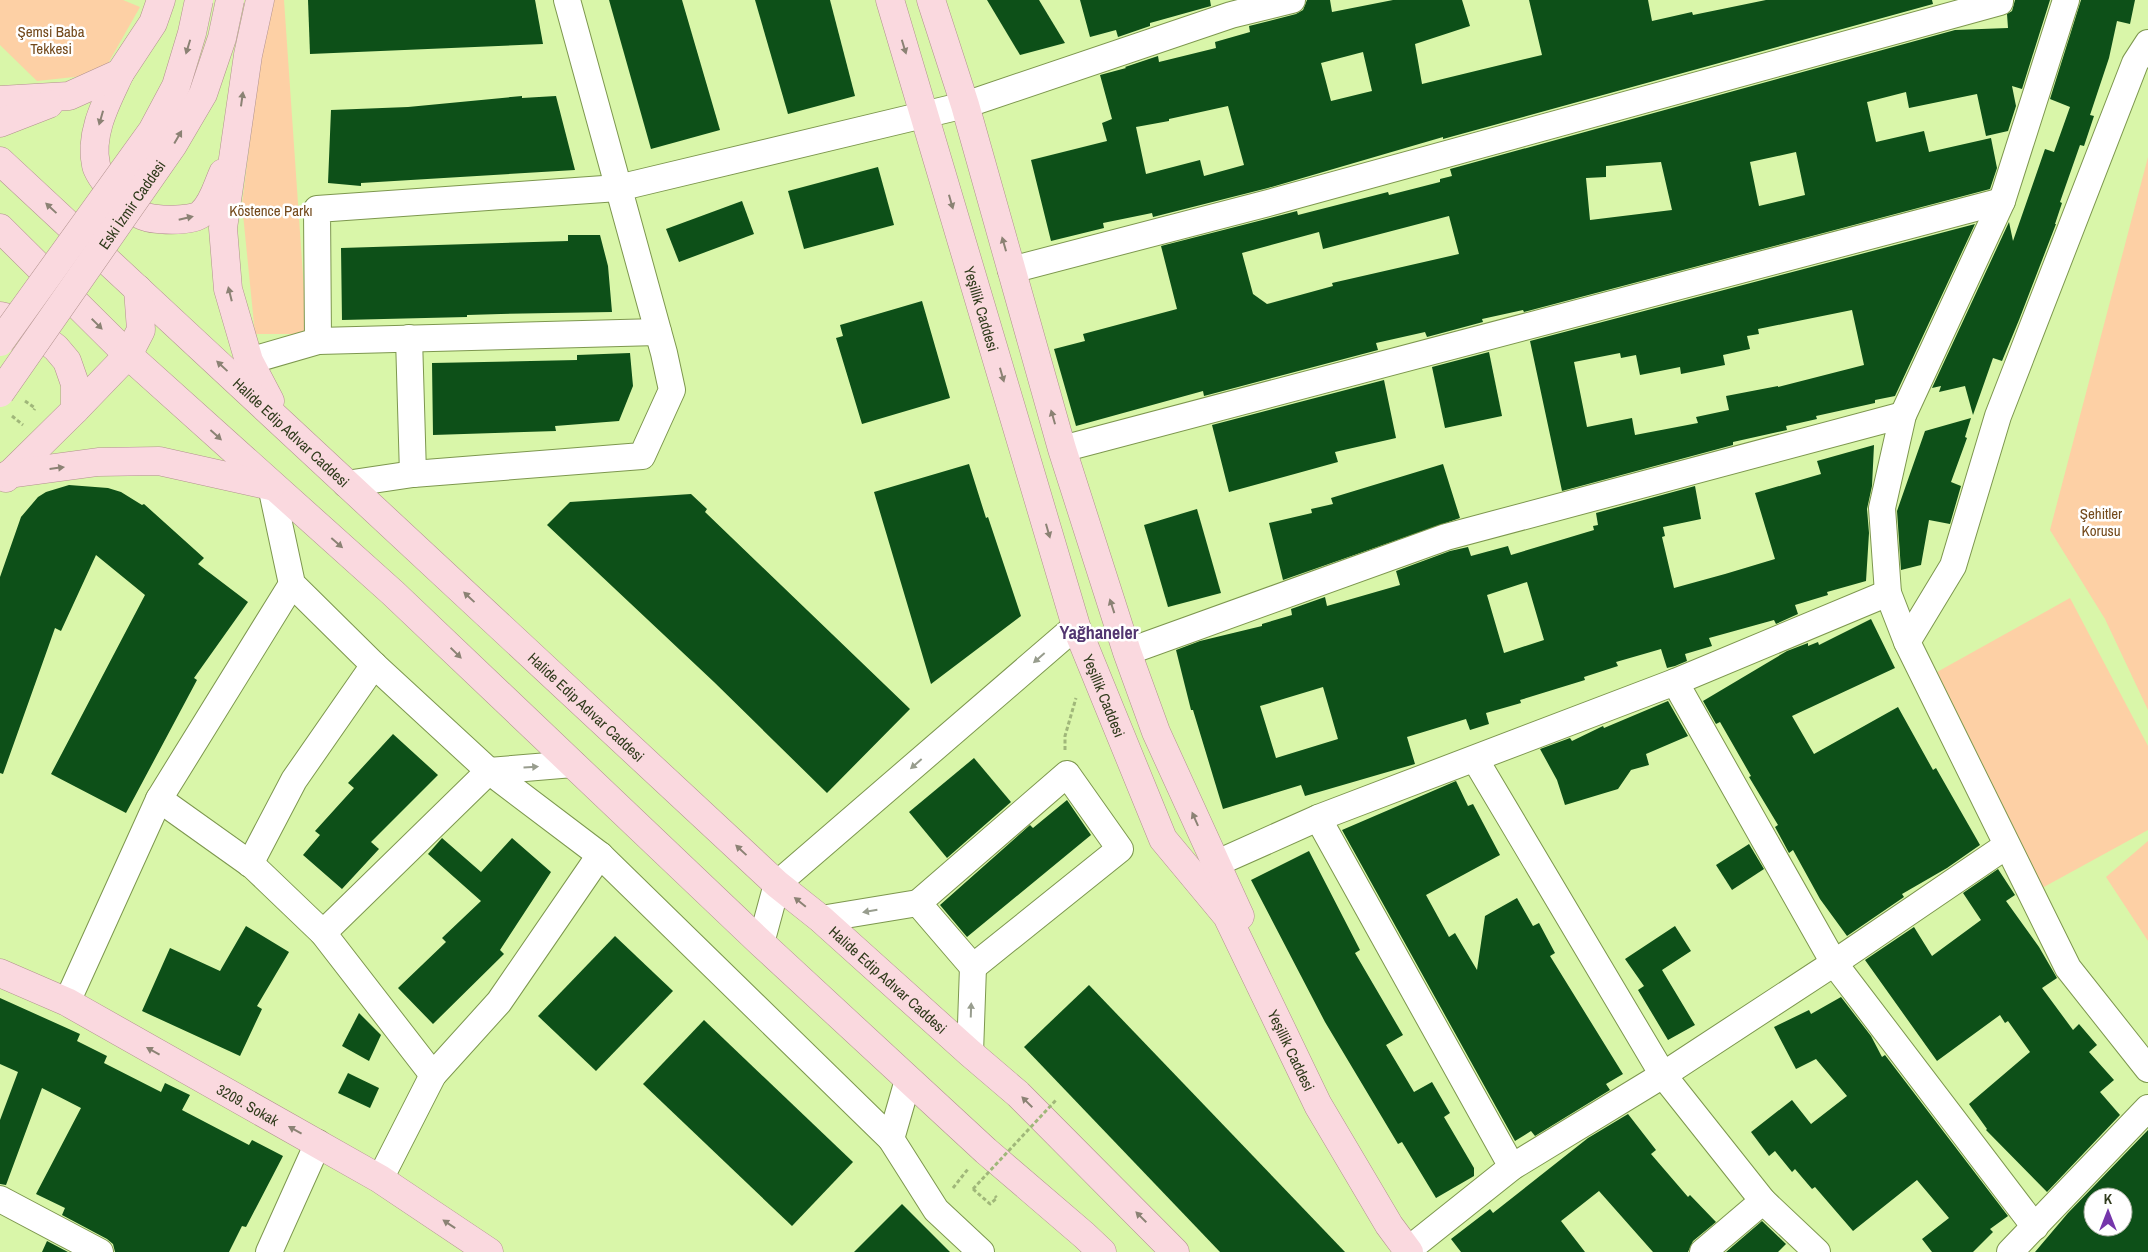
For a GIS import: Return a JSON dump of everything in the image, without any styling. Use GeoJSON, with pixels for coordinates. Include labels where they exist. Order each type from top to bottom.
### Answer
{"type":"FeatureCollection","features":[{"type":"Feature","properties":{"kind":"main road"},"geometry":{"type":"LineString","coordinates":[[161,0],[153,23],[120,73],[104,107],[95,140],[96,166],[108,187],[142,216],[180,220],[200,215],[212,200],[236,141]]}},
{"type":"Feature","properties":{"kind":"main road","name":"Eski İzmir Caddesi"},"geometry":{"type":"LineString","coordinates":[[0,342],[152,131],[176,86],[192,33],[199,0]]}},
{"type":"Feature","properties":{"kind":"main road","name":"Eski İzmir Caddesi"},"geometry":{"type":"LineString","coordinates":[[11,402],[173,145],[203,94],[222,38],[230,0]]}},
{"type":"Feature","properties":{"kind":"main road"},"geometry":{"type":"LineString","coordinates":[[260,0],[248,55],[223,228],[228,289],[249,361],[280,420]]}},
{"type":"Feature","properties":{"kind":"main road","name":"Yeşillik Caddesi"},"geometry":{"type":"LineString","coordinates":[[890,0],[1076,626],[1163,839],[1227,916],[1318,1105],[1389,1225],[1417,1249]]}},
{"type":"Feature","properties":{"kind":"main road","name":"Yeşillik Caddesi"},"geometry":{"type":"LineString","coordinates":[[931,0],[965,105],[1062,449],[1127,652],[1156,732],[1215,864],[1290,1019],[1417,1249]]}},
{"type":"Feature","properties":{"kind":"main road"},"geometry":{"type":"LineString","coordinates":[[0,123],[69,96],[120,73]]}},
{"type":"Feature","properties":{"kind":"main road"},"geometry":{"type":"LineString","coordinates":[[0,100],[69,96]]}},
{"type":"Feature","properties":{"kind":"main road","name":"Halide Edip Adıvar Caddesi"},"geometry":{"type":"LineString","coordinates":[[0,161],[777,884],[821,919],[1018,1094],[1175,1252]]}},
{"type":"Feature","properties":{"kind":"main road"},"geometry":{"type":"LineString","coordinates":[[0,228],[128,355],[271,486],[393,593],[908,1080],[977,1160],[1084,1235],[1102,1252]]}},
{"type":"Feature","properties":{"kind":"main road"},"geometry":{"type":"LineString","coordinates":[[4,480],[128,355],[141,330],[138,289]]}},
{"type":"Feature","properties":{"kind":"main road"},"geometry":{"type":"LineString","coordinates":[[0,316],[22,321],[56,348],[67,360],[75,384],[75,410]]}},
{"type":"Feature","properties":{"kind":"main road"},"geometry":{"type":"LineString","coordinates":[[4,480],[98,462],[159,461],[271,486]]}},
{"type":"Feature","properties":{"kind":"main road"},"geometry":{"type":"LineString","coordinates":[[1076,626],[1102,632],[1127,652]]}},
{"type":"Feature","properties":{"kind":"main road","name":"3209. Sokak"},"geometry":{"type":"LineString","coordinates":[[0,973],[67,1002],[380,1178],[482,1250]]}},
{"type":"Feature","properties":{"kind":"street"},"geometry":{"type":"LineString","coordinates":[[346,484],[413,474],[642,456],[672,390],[568,0]]}},
{"type":"Feature","properties":{"kind":"street"},"geometry":{"type":"LineString","coordinates":[[318,341],[317,209],[618,188],[965,105],[1228,8],[1292,0]]}},
{"type":"Feature","properties":{"kind":"street"},"geometry":{"type":"LineString","coordinates":[[1012,270],[1291,197],[2000,2],[2000,0]]}},
{"type":"Feature","properties":{"kind":"street"},"geometry":{"type":"LineString","coordinates":[[2066,0],[2002,201],[1903,415],[1882,508],[1888,593],[1907,642],[2006,846],[2068,968],[2148,1069]]}},
{"type":"Feature","properties":{"kind":"street"},"geometry":{"type":"LineString","coordinates":[[1907,642],[1953,566],[1998,416],[2135,63],[2148,43]]}},
{"type":"Feature","properties":{"kind":"street"},"geometry":{"type":"LineString","coordinates":[[1062,449],[2002,201]]}},
{"type":"Feature","properties":{"kind":"street"},"geometry":{"type":"LineString","coordinates":[[249,361],[318,341],[658,332]]}},
{"type":"Feature","properties":{"kind":"street"},"geometry":{"type":"LineString","coordinates":[[409,338],[413,474]]}},
{"type":"Feature","properties":{"kind":"street"},"geometry":{"type":"LineString","coordinates":[[1127,652],[1446,537],[1903,415]]}},
{"type":"Feature","properties":{"kind":"street"},"geometry":{"type":"LineString","coordinates":[[271,486],[292,584],[374,664],[489,771],[600,856],[891,1139],[936,1210],[981,1252]]}},
{"type":"Feature","properties":{"kind":"street"},"geometry":{"type":"LineString","coordinates":[[67,1002],[159,799],[292,584]]}},
{"type":"Feature","properties":{"kind":"street"},"geometry":{"type":"LineString","coordinates":[[1215,864],[1318,818],[1675,682],[1888,593]]}},
{"type":"Feature","properties":{"kind":"street"},"geometry":{"type":"LineString","coordinates":[[761,943],[777,884],[1076,626]]}},
{"type":"Feature","properties":{"kind":"street"},"geometry":{"type":"LineString","coordinates":[[250,864],[294,780],[374,664]]}},
{"type":"Feature","properties":{"kind":"street"},"geometry":{"type":"LineString","coordinates":[[1675,682],[1834,963],[2036,1227]]}},
{"type":"Feature","properties":{"kind":"street"},"geometry":{"type":"LineString","coordinates":[[1475,759],[1663,1075],[1763,1202],[1817,1252]]}},
{"type":"Feature","properties":{"kind":"street"},"geometry":{"type":"LineString","coordinates":[[324,933],[489,771],[573,764]]}},
{"type":"Feature","properties":{"kind":"street"},"geometry":{"type":"LineString","coordinates":[[821,919],[918,903],[1067,774],[1120,849],[973,967]]}},
{"type":"Feature","properties":{"kind":"street"},"geometry":{"type":"LineString","coordinates":[[159,799],[250,864],[324,933],[433,1076]]}},
{"type":"Feature","properties":{"kind":"street"},"geometry":{"type":"LineString","coordinates":[[1318,818],[1512,1167]]}},
{"type":"Feature","properties":{"kind":"street"},"geometry":{"type":"LineString","coordinates":[[1417,1249],[1512,1167],[1663,1075],[1834,963],[2006,846]]}},
{"type":"Feature","properties":{"kind":"street"},"geometry":{"type":"LineString","coordinates":[[380,1178],[433,1076],[499,1002],[600,856]]}},
{"type":"Feature","properties":{"kind":"street"},"geometry":{"type":"LineString","coordinates":[[918,903],[973,967],[970,1053]]}},
{"type":"Feature","properties":{"kind":"street"},"geometry":{"type":"LineString","coordinates":[[891,1139],[908,1080]]}},
{"type":"Feature","properties":{"kind":"street"},"geometry":{"type":"LineString","coordinates":[[2010,1252],[2148,1108]]}},
{"type":"Feature","properties":{"kind":"street"},"geometry":{"type":"LineString","coordinates":[[269,1252],[318,1143]]}},
{"type":"Feature","properties":{"kind":"street"},"geometry":{"type":"LineString","coordinates":[[0,1199],[100,1252]]}},
{"type":"Feature","properties":{"kind":"street"},"geometry":{"type":"LineString","coordinates":[[1703,1252],[1763,1202]]}},
{"type":"Feature","properties":{"kind":"path"},"geometry":{"type":"LineString","coordinates":[[11,402],[35,408],[31,414]]}},
{"type":"Feature","properties":{"kind":"path"},"geometry":{"type":"LineString","coordinates":[[11,402],[23,425],[27,419]]}},
{"type":"Feature","properties":{"kind":"path"},"geometry":{"type":"LineString","coordinates":[[1067,774],[1065,736],[1088,656]]}},
{"type":"Feature","properties":{"kind":"path"},"geometry":{"type":"LineString","coordinates":[[991,1192],[997,1198],[990,1204],[973,1189],[1057,1099]]}},
{"type":"Feature","properties":{"kind":"path"},"geometry":{"type":"LineString","coordinates":[[977,1160],[986,1186]]}},
{"type":"Feature","properties":{"kind":"path"},"geometry":{"type":"LineString","coordinates":[[936,1210],[977,1160]]}},
{"type":"Feature","properties":{"kind":"green space","name":"Şemsi Baba Tekkesi"},"geometry":{"type":"Polygon","coordinates":[[[0,0],[123,0],[140,7],[102,74],[37,81],[0,45],[0,0]]]}},
{"type":"Feature","properties":{"kind":"green space","name":"Köstence Parkı"},"geometry":{"type":"Polygon","coordinates":[[[268,0],[284,0],[307,334],[255,334],[242,204],[268,0]]]}},
{"type":"Feature","properties":{"kind":"green space","name":"Şehitler Korusu"},"geometry":{"type":"Polygon","coordinates":[[[2148,157],[2148,710],[2105,619],[2050,530],[2148,157]]]}},
{"type":"Feature","properties":{"kind":"green space"},"geometry":{"type":"Polygon","coordinates":[[[2070,598],[2148,746],[2148,830],[2031,894],[1937,672],[2070,598]]]}},
{"type":"Feature","properties":{"kind":"green space"},"geometry":{"type":"Polygon","coordinates":[[[2148,841],[2148,941],[2106,877],[2148,841]]]}},
{"type":"Feature","properties":{"kind":"building"},"geometry":{"type":"Polygon","coordinates":[[[308,0],[535,0],[543,44],[310,54],[308,0]]]}},
{"type":"Feature","properties":{"kind":"building"},"geometry":{"type":"Polygon","coordinates":[[[609,0],[682,0],[720,130],[651,149],[609,0]]]}},
{"type":"Feature","properties":{"kind":"building"},"geometry":{"type":"Polygon","coordinates":[[[755,0],[830,0],[855,96],[788,114],[755,0]]]}},
{"type":"Feature","properties":{"kind":"building"},"geometry":{"type":"Polygon","coordinates":[[[987,0],[1039,0],[1065,43],[1020,55],[987,0]]]}},
{"type":"Feature","properties":{"kind":"building"},"geometry":{"type":"Polygon","coordinates":[[[1080,0],[1210,0],[1211,6],[1150,23],[1150,26],[1118,37],[1116,30],[1090,37],[1080,0]]]}},
{"type":"Feature","properties":{"kind":"building"},"geometry":{"type":"Polygon","coordinates":[[[1307,0],[1330,0],[1332,12],[1393,0],[1462,0],[1470,26],[1415,44],[1422,84],[1542,55],[1529,0],[1648,0],[1652,21],[1692,12],[1693,15],[1766,0],[1932,0],[1933,4],[1443,139],[1443,137],[1268,188],[1153,217],[1152,213],[1103,223],[1104,228],[1051,241],[1031,160],[1107,141],[1102,123],[1112,119],[1100,75],[1158,56],[1159,62],[1216,48],[1215,42],[1250,32],[1249,26],[1296,14],[1303,10],[1307,0]],[[1363,52],[1321,63],[1331,101],[1372,91],[1363,52]],[[1228,106],[1136,127],[1146,174],[1200,160],[1204,176],[1244,165],[1228,106]]]}},
{"type":"Feature","properties":{"kind":"building"},"geometry":{"type":"Polygon","coordinates":[[[2015,0],[2050,0],[2022,89],[2012,86],[2016,106],[2008,131],[1986,136],[1977,94],[1909,108],[1906,92],[1867,102],[1876,142],[1924,131],[1929,152],[1991,138],[1997,168],[1990,189],[1524,312],[1523,310],[1482,319],[1483,322],[1427,337],[1425,332],[1376,343],[1378,350],[1204,396],[1203,391],[1076,426],[1054,349],[1085,341],[1083,334],[1177,309],[1161,246],[1297,211],[1298,215],[1388,192],[1389,195],[1440,182],[1440,179],[1452,176],[1450,169],[1955,30],[2008,28],[2007,14],[2012,11],[2015,0]],[[1796,152],[1750,162],[1759,206],[1805,195],[1796,152]],[[1661,162],[1606,166],[1606,177],[1586,178],[1590,220],[1672,210],[1661,162]],[[1449,216],[1323,249],[1319,232],[1242,253],[1253,294],[1267,304],[1333,286],[1332,283],[1459,254],[1449,216]]]}},
{"type":"Feature","properties":{"kind":"building"},"geometry":{"type":"Polygon","coordinates":[[[2081,0],[2135,0],[2130,24],[2117,21],[2109,58],[2090,115],[2094,116],[2084,146],[2080,145],[2060,202],[2062,203],[2056,224],[2002,361],[1993,358],[1973,415],[1965,386],[1939,392],[1941,386],[1932,388],[2009,222],[2013,241],[2045,149],[2054,152],[2070,107],[2050,99],[2081,0]]]}},
{"type":"Feature","properties":{"kind":"building"},"geometry":{"type":"Polygon","coordinates":[[[522,96],[522,98],[556,96],[575,170],[361,183],[361,186],[328,183],[331,110],[408,107],[522,96]]]}},
{"type":"Feature","properties":{"kind":"building"},"geometry":{"type":"Polygon","coordinates":[[[878,167],[894,225],[804,249],[788,191],[878,167]]]}},
{"type":"Feature","properties":{"kind":"building"},"geometry":{"type":"Polygon","coordinates":[[[742,201],[754,234],[679,262],[666,229],[742,201]]]}},
{"type":"Feature","properties":{"kind":"building"},"geometry":{"type":"Polygon","coordinates":[[[1975,224],[1895,396],[1875,400],[1875,403],[1816,416],[1817,419],[1786,426],[1787,430],[1733,442],[1733,445],[1562,491],[1530,341],[1975,224]],[[1852,310],[1758,329],[1759,334],[1747,336],[1750,349],[1723,355],[1725,365],[1681,374],[1680,367],[1640,375],[1636,355],[1621,358],[1620,353],[1574,362],[1587,427],[1632,418],[1635,435],[1698,423],[1696,417],[1729,410],[1726,396],[1778,387],[1864,365],[1852,310]]]}},
{"type":"Feature","properties":{"kind":"building"},"geometry":{"type":"Polygon","coordinates":[[[568,235],[600,235],[608,266],[612,312],[342,320],[341,248],[568,241],[568,235]]]}},
{"type":"Feature","properties":{"kind":"building"},"geometry":{"type":"Polygon","coordinates":[[[922,301],[950,398],[862,424],[836,338],[843,336],[840,325],[922,301]]]}},
{"type":"Feature","properties":{"kind":"building"},"geometry":{"type":"Polygon","coordinates":[[[1489,352],[1502,416],[1445,428],[1432,367],[1489,352]]]}},
{"type":"Feature","properties":{"kind":"building"},"geometry":{"type":"Polygon","coordinates":[[[630,353],[633,386],[619,421],[555,426],[556,431],[433,435],[432,363],[577,360],[577,355],[630,353]]]}},
{"type":"Feature","properties":{"kind":"building"},"geometry":{"type":"Polygon","coordinates":[[[1384,380],[1396,438],[1335,452],[1338,462],[1229,492],[1212,425],[1384,380]]]}},
{"type":"Feature","properties":{"kind":"building"},"geometry":{"type":"Polygon","coordinates":[[[1971,418],[1965,437],[1967,438],[1951,482],[1961,486],[1950,524],[1929,520],[1921,565],[1901,570],[1897,511],[1925,431],[1971,418]]]}},
{"type":"Feature","properties":{"kind":"building"},"geometry":{"type":"Polygon","coordinates":[[[1874,445],[1872,486],[1867,509],[1869,533],[1866,581],[1827,592],[1828,595],[1795,605],[1798,614],[1776,624],[1774,620],[1709,638],[1712,646],[1685,654],[1687,661],[1675,666],[1667,668],[1661,649],[1616,662],[1618,666],[1584,677],[1585,680],[1520,700],[1521,703],[1486,713],[1489,724],[1470,730],[1466,719],[1407,737],[1415,764],[1305,796],[1301,785],[1223,809],[1193,710],[1191,710],[1176,650],[1200,641],[1262,626],[1262,624],[1292,615],[1291,609],[1325,597],[1327,606],[1400,585],[1396,571],[1450,551],[1468,547],[1471,556],[1508,546],[1511,555],[1594,530],[1593,526],[1598,525],[1596,513],[1695,486],[1701,519],[1663,527],[1665,536],[1662,537],[1674,588],[1725,574],[1775,559],[1755,493],[1821,474],[1817,461],[1874,445]],[[1527,582],[1487,595],[1504,653],[1544,640],[1527,582]],[[1323,687],[1260,706],[1276,758],[1338,739],[1323,687]]]}},
{"type":"Feature","properties":{"kind":"building"},"geometry":{"type":"Polygon","coordinates":[[[969,464],[1021,616],[931,684],[874,492],[969,464]]]}},
{"type":"Feature","properties":{"kind":"building"},"geometry":{"type":"Polygon","coordinates":[[[1443,464],[1460,518],[1283,580],[1269,523],[1312,513],[1311,509],[1333,504],[1331,498],[1443,464]]]}},
{"type":"Feature","properties":{"kind":"building"},"geometry":{"type":"Polygon","coordinates":[[[69,485],[108,488],[121,492],[142,505],[144,504],[204,558],[198,564],[248,602],[194,678],[197,680],[126,813],[51,774],[145,595],[96,555],[61,631],[55,628],[3,774],[0,773],[0,577],[21,517],[38,497],[46,492],[69,485]]]}},
{"type":"Feature","properties":{"kind":"building"},"geometry":{"type":"Polygon","coordinates":[[[691,494],[707,509],[705,512],[910,709],[827,793],[714,682],[547,525],[570,502],[691,494]]]}},
{"type":"Feature","properties":{"kind":"building"},"geometry":{"type":"Polygon","coordinates":[[[1197,509],[1221,593],[1168,607],[1144,525],[1197,509]]]}},
{"type":"Feature","properties":{"kind":"building"},"geometry":{"type":"Polygon","coordinates":[[[1871,619],[1895,668],[1792,716],[1814,754],[1898,707],[1933,770],[1936,768],[1980,845],[1947,868],[1902,894],[1904,897],[1847,936],[1820,899],[1793,850],[1789,853],[1775,827],[1778,825],[1749,777],[1751,776],[1720,722],[1716,724],[1703,701],[1787,651],[1808,643],[1808,646],[1818,642],[1819,645],[1871,619]]]}},
{"type":"Feature","properties":{"kind":"building"},"geometry":{"type":"Polygon","coordinates":[[[1668,701],[1688,736],[1646,754],[1649,765],[1631,770],[1618,789],[1565,805],[1557,780],[1540,749],[1570,738],[1572,741],[1603,726],[1604,728],[1668,701]]]}},
{"type":"Feature","properties":{"kind":"building"},"geometry":{"type":"Polygon","coordinates":[[[393,734],[438,775],[371,842],[379,849],[342,889],[303,855],[320,835],[315,831],[354,788],[348,783],[393,734]]]}},
{"type":"Feature","properties":{"kind":"building"},"geometry":{"type":"Polygon","coordinates":[[[974,758],[1011,802],[947,858],[909,812],[974,758]]]}},
{"type":"Feature","properties":{"kind":"building"},"geometry":{"type":"Polygon","coordinates":[[[1456,781],[1468,806],[1473,804],[1500,855],[1426,895],[1449,937],[1455,933],[1477,970],[1485,916],[1517,898],[1533,926],[1539,923],[1555,953],[1550,956],[1623,1074],[1606,1084],[1610,1090],[1535,1136],[1531,1131],[1515,1141],[1342,830],[1456,781]]]}},
{"type":"Feature","properties":{"kind":"building"},"geometry":{"type":"Polygon","coordinates":[[[1067,800],[1091,835],[967,937],[940,905],[1030,825],[1033,828],[1067,800]]]}},
{"type":"Feature","properties":{"kind":"building"},"geometry":{"type":"Polygon","coordinates":[[[442,838],[481,872],[512,838],[551,872],[500,950],[504,954],[433,1024],[398,988],[446,942],[442,938],[481,901],[428,854],[442,838]]]}},
{"type":"Feature","properties":{"kind":"building"},"geometry":{"type":"Polygon","coordinates":[[[1749,844],[1764,869],[1732,890],[1716,865],[1749,844]]]}},
{"type":"Feature","properties":{"kind":"building"},"geometry":{"type":"Polygon","coordinates":[[[1309,851],[1360,950],[1355,953],[1403,1035],[1386,1045],[1414,1092],[1432,1082],[1450,1113],[1444,1117],[1474,1168],[1474,1176],[1436,1198],[1402,1142],[1398,1144],[1325,1022],[1251,880],[1309,851]]]}},
{"type":"Feature","properties":{"kind":"building"},"geometry":{"type":"Polygon","coordinates":[[[1998,869],[2015,895],[2006,901],[2039,947],[2057,978],[2042,988],[2073,1030],[2079,1024],[2097,1045],[2089,1052],[2114,1080],[2100,1092],[2120,1115],[2047,1192],[1986,1130],[1969,1104],[2030,1052],[2008,1021],[2005,1023],[2000,1015],[1937,1061],[1865,960],[1914,927],[1932,956],[1981,920],[1963,893],[1998,869]]]}},
{"type":"Feature","properties":{"kind":"building"},"geometry":{"type":"Polygon","coordinates":[[[246,926],[289,952],[257,1006],[262,1009],[240,1056],[142,1011],[170,948],[220,971],[246,926]]]}},
{"type":"Feature","properties":{"kind":"building"},"geometry":{"type":"Polygon","coordinates":[[[1675,926],[1691,951],[1662,970],[1695,1025],[1668,1040],[1638,990],[1644,986],[1625,959],[1675,926]]]}},
{"type":"Feature","properties":{"kind":"building"},"geometry":{"type":"Polygon","coordinates":[[[615,936],[673,991],[596,1071],[538,1016],[615,936]]]}},
{"type":"Feature","properties":{"kind":"building"},"geometry":{"type":"Polygon","coordinates":[[[1089,985],[1345,1252],[1220,1252],[1024,1047],[1089,985]]]}},
{"type":"Feature","properties":{"kind":"building"},"geometry":{"type":"Polygon","coordinates":[[[1841,997],[1871,1036],[1882,1057],[1885,1055],[2008,1216],[1990,1229],[1993,1232],[1973,1252],[1932,1252],[1922,1239],[1949,1218],[1917,1180],[1853,1231],[1815,1187],[1812,1189],[1795,1169],[1792,1172],[1775,1151],[1769,1156],[1751,1132],[1792,1100],[1811,1124],[1847,1096],[1816,1059],[1796,1069],[1774,1027],[1809,1010],[1811,1014],[1841,997]]]}},
{"type":"Feature","properties":{"kind":"building"},"geometry":{"type":"Polygon","coordinates":[[[0,998],[80,1034],[77,1041],[107,1056],[104,1063],[161,1092],[165,1083],[190,1095],[182,1110],[249,1145],[252,1140],[283,1156],[246,1227],[242,1226],[229,1252],[115,1252],[113,1244],[107,1239],[62,1215],[65,1208],[36,1194],[81,1108],[42,1088],[6,1185],[0,1184],[0,1120],[18,1072],[0,1064],[0,998]]]}},
{"type":"Feature","properties":{"kind":"building"},"geometry":{"type":"Polygon","coordinates":[[[359,1013],[381,1035],[369,1061],[342,1046],[359,1013]]]}},
{"type":"Feature","properties":{"kind":"building"},"geometry":{"type":"Polygon","coordinates":[[[704,1020],[853,1162],[792,1226],[643,1084],[704,1020]]]}},
{"type":"Feature","properties":{"kind":"building"},"geometry":{"type":"Polygon","coordinates":[[[348,1073],[379,1088],[370,1108],[338,1093],[348,1073]]]}},
{"type":"Feature","properties":{"kind":"building"},"geometry":{"type":"Polygon","coordinates":[[[1628,1114],[1656,1150],[1651,1154],[1688,1197],[1690,1195],[1716,1222],[1693,1241],[1688,1252],[1653,1252],[1599,1191],[1561,1221],[1585,1252],[1461,1252],[1451,1239],[1490,1209],[1493,1213],[1588,1138],[1628,1114]]]}},
{"type":"Feature","properties":{"kind":"building"},"geometry":{"type":"Polygon","coordinates":[[[2148,1130],[2148,1252],[2035,1252],[2083,1197],[2083,1237],[2133,1237],[2133,1187],[2093,1187],[2148,1130]]]}},
{"type":"Feature","properties":{"kind":"building"},"geometry":{"type":"Polygon","coordinates":[[[902,1204],[950,1252],[854,1252],[902,1204]]]}},
{"type":"Feature","properties":{"kind":"building"},"geometry":{"type":"Polygon","coordinates":[[[1762,1221],[1786,1244],[1778,1252],[1726,1252],[1762,1221]]]}},
{"type":"Feature","properties":{"kind":"building"},"geometry":{"type":"Polygon","coordinates":[[[47,1241],[68,1252],[42,1252],[47,1241]]]}},
{"type":"Feature","properties":{"kind":"district","name":"Yağhaneler"},"geometry":{"type":"Point","coordinates":[1099,632]}}]}
